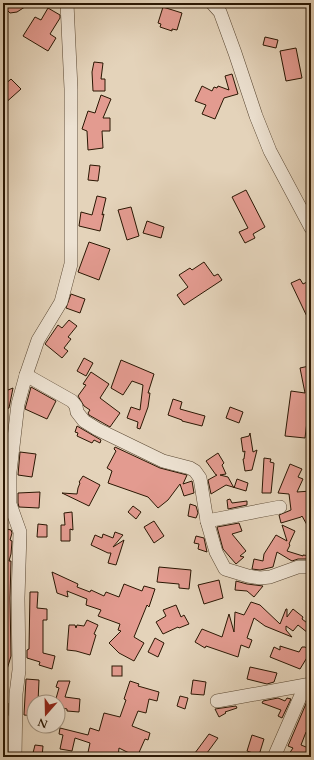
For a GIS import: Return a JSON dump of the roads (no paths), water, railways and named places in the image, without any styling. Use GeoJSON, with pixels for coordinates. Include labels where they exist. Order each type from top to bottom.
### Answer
{"type":"FeatureCollection","features":[{"type":"Feature","properties":{"kind":"street"},"geometry":{"type":"LineString","coordinates":[[15,757],[16,694],[19,670],[17,605],[20,532],[9,498],[10,472],[18,404],[26,375],[38,340],[61,302],[71,264],[71,89],[68,3]]}},
{"type":"Feature","properties":{"kind":"street"},"geometry":{"type":"LineString","coordinates":[[212,3],[220,12],[256,116],[270,151],[311,228]]}},
{"type":"Feature","properties":{"kind":"street"},"geometry":{"type":"LineString","coordinates":[[26,375],[72,401],[76,406],[77,412],[84,421],[96,429],[163,462],[190,468],[195,471],[200,478],[207,522],[216,552],[225,569],[260,578],[270,577],[298,567],[311,567]]}},
{"type":"Feature","properties":{"kind":"street"},"geometry":{"type":"LineString","coordinates":[[207,522],[280,507]]}},
{"type":"Feature","properties":{"kind":"street"},"geometry":{"type":"LineString","coordinates":[[217,701],[308,685]]}},
{"type":"Feature","properties":{"kind":"street"},"geometry":{"type":"LineString","coordinates":[[274,757],[308,685]]}}]}
